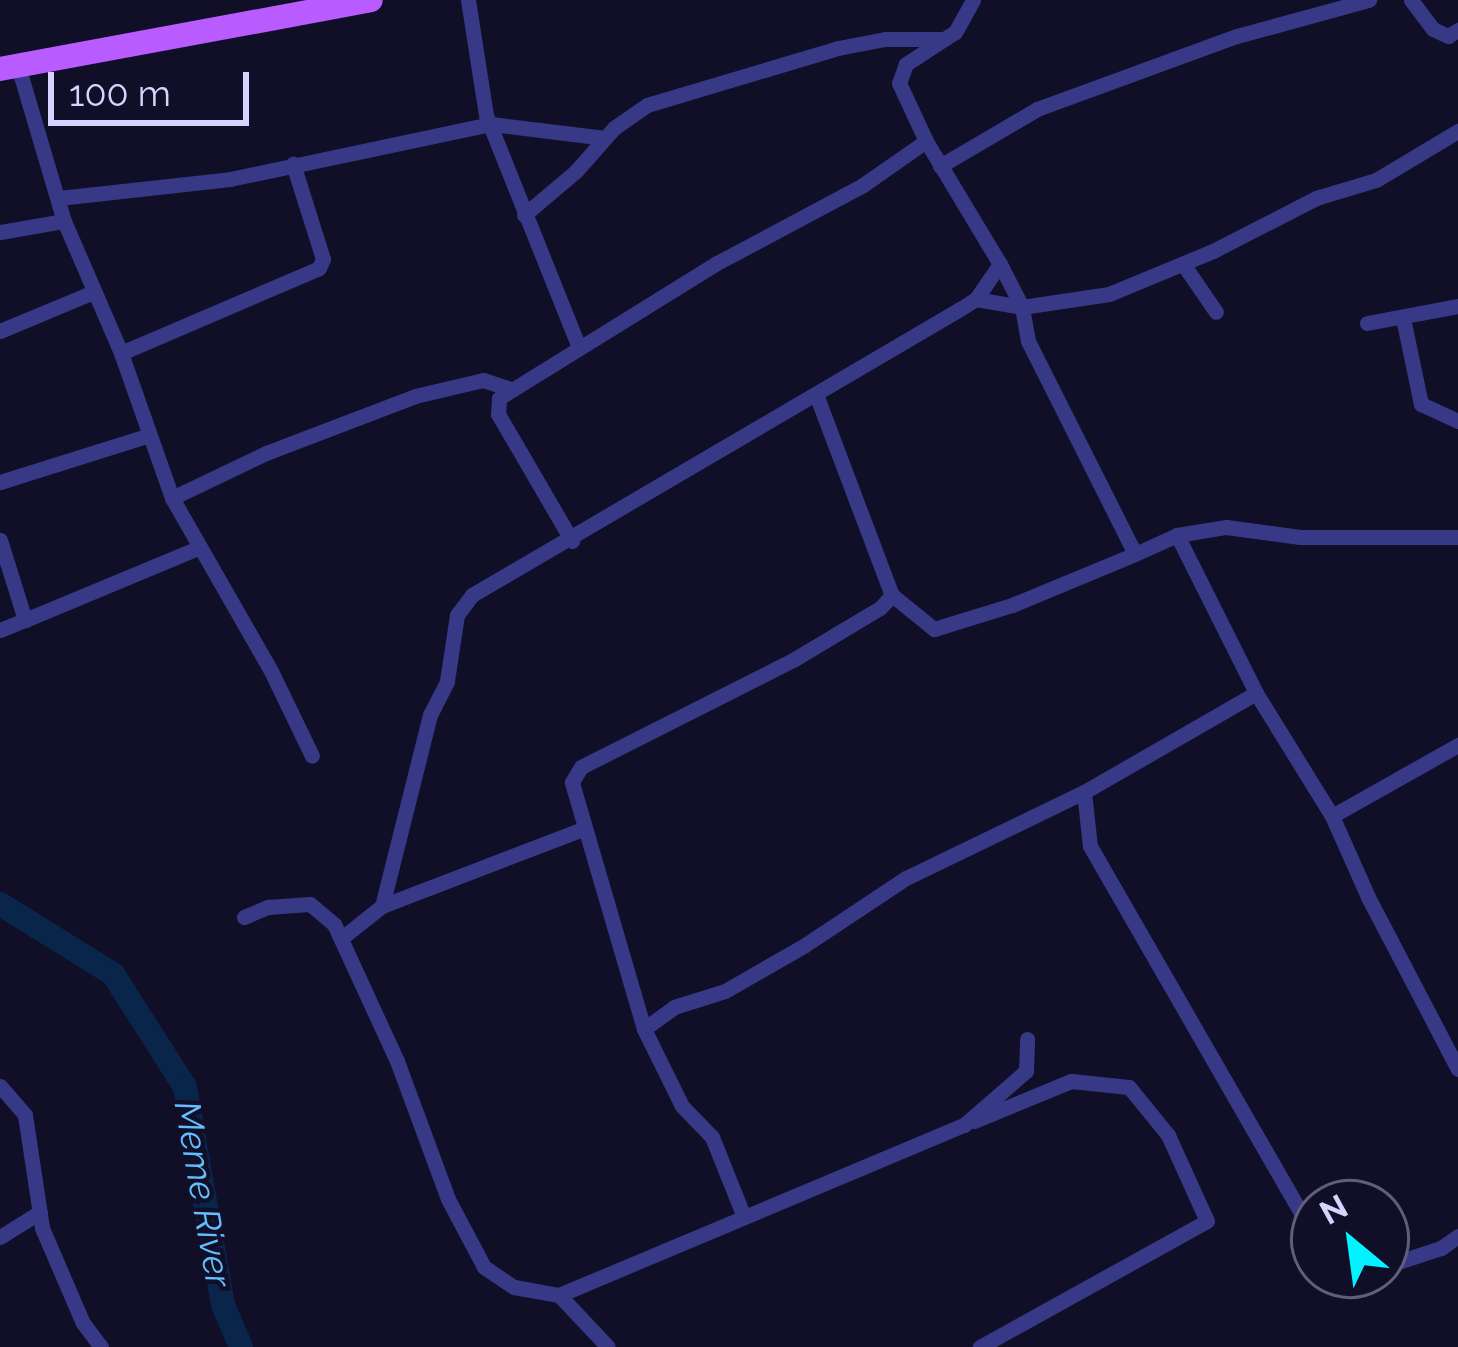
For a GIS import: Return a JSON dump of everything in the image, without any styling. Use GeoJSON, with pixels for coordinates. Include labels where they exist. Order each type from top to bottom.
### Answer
{"type":"FeatureCollection","features":[{"type":"Feature","properties":{"kind":"main road"},"geometry":{"type":"LineString","coordinates":[[6,64],[276,0]]}},
{"type":"Feature","properties":{"kind":"main road"},"geometry":{"type":"LineString","coordinates":[[6,64],[371,0]]}},
{"type":"Feature","properties":{"kind":"street"},"geometry":{"type":"LineString","coordinates":[[468,0],[482,101],[579,348]]}},
{"type":"Feature","properties":{"kind":"street"},"geometry":{"type":"LineString","coordinates":[[973,0],[947,38],[898,73],[926,141],[1022,307],[1028,341],[1135,554]]}},
{"type":"Feature","properties":{"kind":"street"},"geometry":{"type":"LineString","coordinates":[[940,166],[1037,109],[1237,36],[1369,0]]}},
{"type":"Feature","properties":{"kind":"street"},"geometry":{"type":"LineString","coordinates":[[1411,0],[1432,29],[1448,36],[1458,30]]}},
{"type":"Feature","properties":{"kind":"street"},"geometry":{"type":"LineString","coordinates":[[524,215],[647,105],[838,48],[885,39],[947,38]]}},
{"type":"Feature","properties":{"kind":"street"},"geometry":{"type":"LineString","coordinates":[[6,64],[91,293],[121,353],[172,498],[271,671],[312,755]]}},
{"type":"Feature","properties":{"kind":"street"},"geometry":{"type":"LineString","coordinates":[[59,198],[230,179],[491,124],[605,138]]}},
{"type":"Feature","properties":{"kind":"street"},"geometry":{"type":"LineString","coordinates":[[976,299],[1022,307],[1086,301],[1184,264],[1316,198],[1376,181],[1458,130]]}},
{"type":"Feature","properties":{"kind":"street"},"geometry":{"type":"LineString","coordinates":[[572,541],[498,415],[499,398],[717,263],[862,185],[926,141]]}},
{"type":"Feature","properties":{"kind":"street"},"geometry":{"type":"LineString","coordinates":[[121,353],[320,268],[322,259],[293,164]]}},
{"type":"Feature","properties":{"kind":"street"},"geometry":{"type":"LineString","coordinates":[[0,232],[64,221]]}},
{"type":"Feature","properties":{"kind":"street"},"geometry":{"type":"LineString","coordinates":[[382,906],[430,715],[448,681],[457,615],[472,595],[572,541],[976,299],[1000,264]]}},
{"type":"Feature","properties":{"kind":"street"},"geometry":{"type":"LineString","coordinates":[[1184,264],[1216,311]]}},
{"type":"Feature","properties":{"kind":"street"},"geometry":{"type":"LineString","coordinates":[[0,331],[91,293]]}},
{"type":"Feature","properties":{"kind":"street"},"geometry":{"type":"LineString","coordinates":[[1367,323],[1458,306]]}},
{"type":"Feature","properties":{"kind":"street"},"geometry":{"type":"LineString","coordinates":[[1402,318],[1420,404],[1458,421]]}},
{"type":"Feature","properties":{"kind":"street"},"geometry":{"type":"LineString","coordinates":[[172,498],[266,453],[415,396],[483,380],[510,389]]}},
{"type":"Feature","properties":{"kind":"street"},"geometry":{"type":"LineString","coordinates":[[817,397],[892,595],[934,629],[1012,605],[1177,535],[1226,527],[1300,537],[1458,537]]}},
{"type":"Feature","properties":{"kind":"street"},"geometry":{"type":"LineString","coordinates":[[0,482],[147,436]]}},
{"type":"Feature","properties":{"kind":"street"},"geometry":{"type":"LineString","coordinates":[[1177,535],[1256,693],[1333,816],[1368,897],[1452,1039],[1458,1069]]}},
{"type":"Feature","properties":{"kind":"street"},"geometry":{"type":"LineString","coordinates":[[0,540],[26,620]]}},
{"type":"Feature","properties":{"kind":"street"},"geometry":{"type":"LineString","coordinates":[[0,630],[198,548]]}},
{"type":"Feature","properties":{"kind":"street"},"geometry":{"type":"LineString","coordinates":[[744,1217],[712,1137],[682,1106],[644,1029],[572,782],[581,766],[793,660],[880,608],[892,595]]}},
{"type":"Feature","properties":{"kind":"street"},"geometry":{"type":"LineString","coordinates":[[644,1029],[674,1006],[725,991],[805,945],[906,878],[1084,792],[1256,693]]}},
{"type":"Feature","properties":{"kind":"street"},"geometry":{"type":"LineString","coordinates":[[1333,816],[1458,745]]}},
{"type":"Feature","properties":{"kind":"street"},"geometry":{"type":"LineString","coordinates":[[1084,792],[1090,846],[1290,1193]]}},
{"type":"Feature","properties":{"kind":"street"},"geometry":{"type":"LineString","coordinates":[[343,937],[382,906],[583,829]]}},
{"type":"Feature","properties":{"kind":"street"},"geometry":{"type":"LineString","coordinates":[[244,917],[268,907],[310,904],[343,937],[448,1199],[484,1267],[514,1287],[559,1295],[1071,1081],[1129,1087],[1168,1135],[1207,1221],[980,1347]]}},
{"type":"Feature","properties":{"kind":"street"},"geometry":{"type":"LineString","coordinates":[[964,1125],[1026,1071],[1027,1039]]}},
{"type":"Feature","properties":{"kind":"street"},"geometry":{"type":"LineString","coordinates":[[0,1086],[25,1115],[40,1212],[58,1271],[101,1347]]}},
{"type":"Feature","properties":{"kind":"street"},"geometry":{"type":"LineString","coordinates":[[0,1237],[40,1212]]}},
{"type":"Feature","properties":{"kind":"street"},"geometry":{"type":"LineString","coordinates":[[1410,1258],[1441,1248],[1458,1236]]}},
{"type":"Feature","properties":{"kind":"street"},"geometry":{"type":"LineString","coordinates":[[559,1295],[608,1347]]}},
{"type":"Feature","properties":{"kind":"waterway","name":"Meme River"},"geometry":{"type":"LineString","coordinates":[[0,904],[113,974],[185,1087],[223,1305],[241,1347]]}}]}
